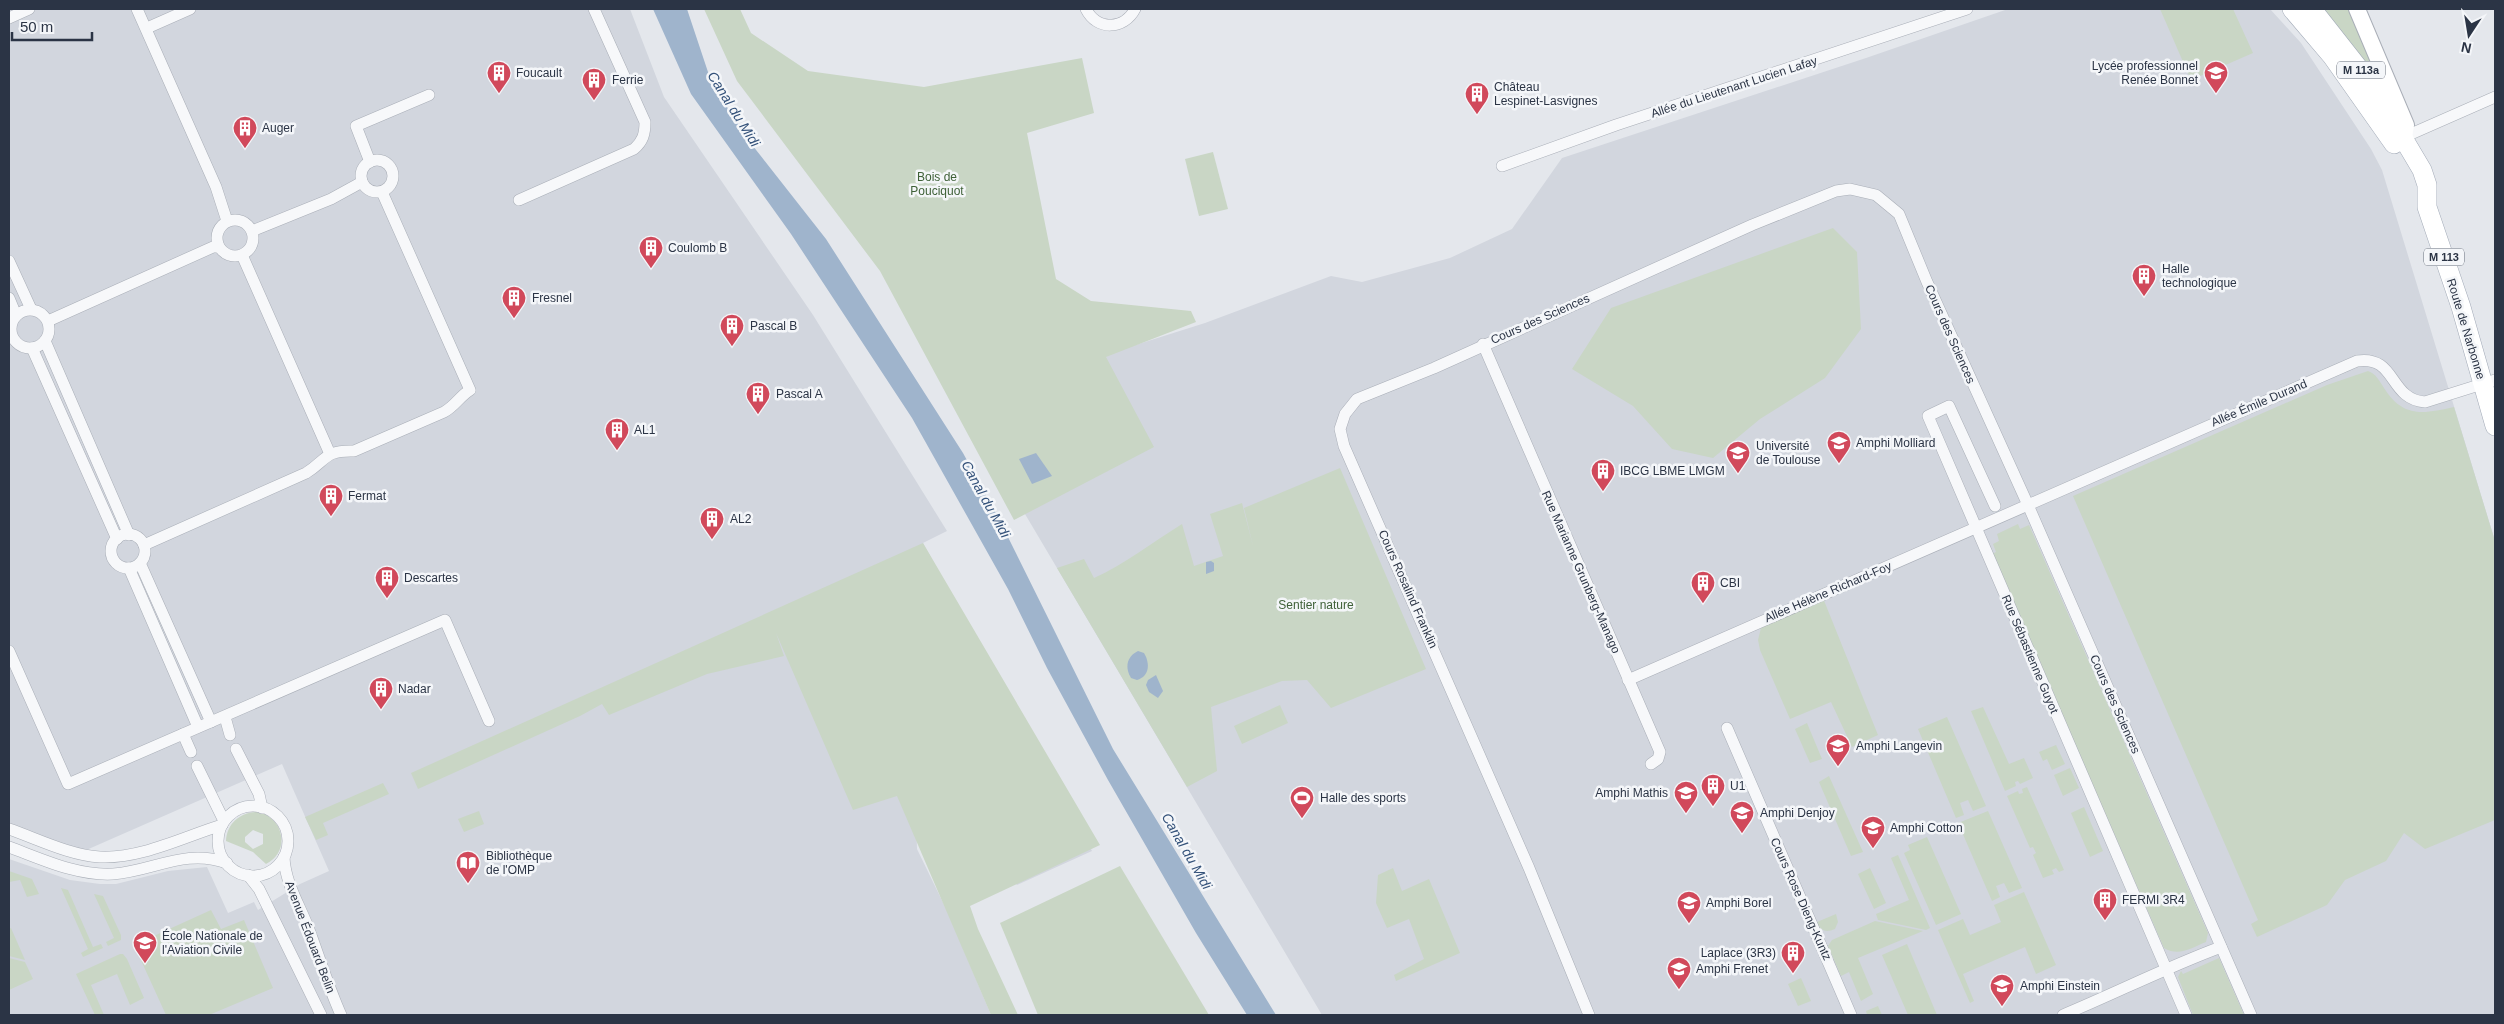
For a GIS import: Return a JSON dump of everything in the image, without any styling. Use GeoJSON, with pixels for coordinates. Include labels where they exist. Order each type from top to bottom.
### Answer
{"type":"FeatureCollection","features":[{"type":"Feature","properties":{"kind":"main road","name":"M 113a"},"geometry":{"type":"LineString","coordinates":[[2292,9],[2332,56],[2385,132],[2400,154],[2415,188],[2427,207]]}},
{"type":"Feature","properties":{"kind":"main road","name":"M 113a"},"geometry":{"type":"LineString","coordinates":[[2312,9],[2353,59],[2404,137]]}},
{"type":"Feature","properties":{"kind":"main road","name":"Route de Narbonne"},"geometry":{"type":"LineString","coordinates":[[2357,9],[2406,125],[2404,137],[2422,170],[2427,185],[2427,207],[2489,382],[2495,426]]}},
{"type":"Feature","properties":{"kind":"street"},"geometry":{"type":"LineString","coordinates":[[9,18],[29,9]]}},
{"type":"Feature","properties":{"kind":"street"},"geometry":{"type":"LineString","coordinates":[[137,9],[216,187],[228,222]]}},
{"type":"Feature","properties":{"kind":"street"},"geometry":{"type":"LineString","coordinates":[[146,28],[190,9]]}},
{"type":"Feature","properties":{"kind":"street"},"geometry":{"type":"LineString","coordinates":[[518,200],[634,149],[641,143],[645,132],[645,122],[594,9]]}},
{"type":"Feature","properties":{"kind":"street"},"geometry":{"type":"LineString","coordinates":[[1086,9],[1093,19],[1110,26],[1125,21],[1135,9]]}},
{"type":"Feature","properties":{"kind":"street","name":"Allée du Lieutenant Lucien Lafay"},"geometry":{"type":"LineString","coordinates":[[1502,166],[1616,125],[1967,9]]}},
{"type":"Feature","properties":{"kind":"street"},"geometry":{"type":"LineString","coordinates":[[370,162],[356,126],[429,95]]}},
{"type":"Feature","properties":{"kind":"street"},"geometry":{"type":"LineString","coordinates":[[2385,132],[2404,137],[2495,97]]}},
{"type":"Feature","properties":{"kind":"street"},"geometry":{"type":"LineString","coordinates":[[370,162],[361,173],[362,182],[368,190],[382,192]]}},
{"type":"Feature","properties":{"kind":"street"},"geometry":{"type":"LineString","coordinates":[[370,162],[384,162],[391,170],[392,180],[382,192]]}},
{"type":"Feature","properties":{"kind":"street"},"geometry":{"type":"LineString","coordinates":[[252,231],[331,199],[362,182]]}},
{"type":"Feature","properties":{"kind":"street","name":"Cours des Sciences"},"geometry":{"type":"LineString","coordinates":[[1345,414],[1357,399],[1434,368],[1483,344],[1752,225],[1836,191],[1863,190],[1882,198],[1899,214],[1927,282],[2028,505],[2251,1015]]}},
{"type":"Feature","properties":{"kind":"street"},"geometry":{"type":"LineString","coordinates":[[144,545],[306,473],[320,459],[330,454],[340,451],[354,451],[444,412],[455,405],[470,390],[382,192]]}},
{"type":"Feature","properties":{"kind":"street"},"geometry":{"type":"LineString","coordinates":[[239,220],[244,222],[252,231],[253,243],[242,256],[231,256],[219,246],[217,235],[219,230],[228,222],[239,220]]}},
{"type":"Feature","properties":{"kind":"street"},"geometry":{"type":"LineString","coordinates":[[48,321],[219,246]]}},
{"type":"Feature","properties":{"kind":"street"},"geometry":{"type":"LineString","coordinates":[[242,256],[330,454]]}},
{"type":"Feature","properties":{"kind":"street"},"geometry":{"type":"LineString","coordinates":[[9,261],[31,309],[41,313],[48,321],[49,332],[45,341],[32,348],[20,346],[11,338],[11,326],[16,316],[31,309]]}},
{"type":"Feature","properties":{"kind":"street"},"geometry":{"type":"LineString","coordinates":[[9,298],[16,316]]}},
{"type":"Feature","properties":{"kind":"street"},"geometry":{"type":"LineString","coordinates":[[45,341],[129,535]]}},
{"type":"Feature","properties":{"kind":"street","name":"Rue Marianne Grunberg-Manago"},"geometry":{"type":"LineString","coordinates":[[1483,344],[1660,752],[1658,759],[1651,764]]}},
{"type":"Feature","properties":{"kind":"street"},"geometry":{"type":"LineString","coordinates":[[32,348],[116,539]]}},
{"type":"Feature","properties":{"kind":"street","name":"Allée Émile Durand"},"geometry":{"type":"LineString","coordinates":[[2028,505],[2357,361],[2366,360],[2380,363],[2386,368],[2402,393],[2416,401],[2425,402],[2489,382]]}},
{"type":"Feature","properties":{"kind":"street","name":"Rue Sébastienne Guyot"},"geometry":{"type":"LineString","coordinates":[[1995,506],[1949,406],[1928,416],[2186,1015]]}},
{"type":"Feature","properties":{"kind":"street","name":"Cours Rosalind Franklin"},"geometry":{"type":"LineString","coordinates":[[1345,414],[1340,429],[1344,446],[1511,826],[1589,1015]]}},
{"type":"Feature","properties":{"kind":"street","name":"Allée Hélène Richard-Foy"},"geometry":{"type":"LineString","coordinates":[[1628,680],[2028,505]]}},
{"type":"Feature","properties":{"kind":"street"},"geometry":{"type":"LineString","coordinates":[[129,535],[138,538],[144,545],[145,555],[140,563],[129,568],[118,565],[112,555],[113,544],[116,539],[129,535]]}},
{"type":"Feature","properties":{"kind":"street"},"geometry":{"type":"LineString","coordinates":[[140,563],[210,722]]}},
{"type":"Feature","properties":{"kind":"street"},"geometry":{"type":"LineString","coordinates":[[129,568],[198,727]]}},
{"type":"Feature","properties":{"kind":"street"},"geometry":{"type":"LineString","coordinates":[[9,651],[68,784],[445,620],[489,721]]}},
{"type":"Feature","properties":{"kind":"street"},"geometry":{"type":"LineString","coordinates":[[224,717],[230,735]]}},
{"type":"Feature","properties":{"kind":"street","name":"Cours Rose Dieng-Kuntz"},"geometry":{"type":"LineString","coordinates":[[1727,728],[1851,1015]]}},
{"type":"Feature","properties":{"kind":"street"},"geometry":{"type":"LineString","coordinates":[[182,734],[191,752]]}},
{"type":"Feature","properties":{"kind":"street"},"geometry":{"type":"LineString","coordinates":[[236,749],[259,794],[262,808]]}},
{"type":"Feature","properties":{"kind":"street"},"geometry":{"type":"LineString","coordinates":[[198,766],[223,823],[218,846],[226,863]]}},
{"type":"Feature","properties":{"kind":"street"},"geometry":{"type":"LineString","coordinates":[[9,829],[79,854],[111,857],[162,845],[223,823],[241,808],[262,808],[277,816],[283,823],[288,840],[284,857],[273,869],[266,873],[248,875],[240,873],[226,863],[201,857],[165,862],[126,872],[90,873],[9,847]]}},
{"type":"Feature","properties":{"kind":"street","name":"Avenue Édouard Belin"},"geometry":{"type":"LineString","coordinates":[[284,857],[284,866],[292,890],[308,926],[340,1015]]}},
{"type":"Feature","properties":{"kind":"street","name":"Avenue Édouard Belin"},"geometry":{"type":"LineString","coordinates":[[248,875],[259,889],[321,1015]]}},
{"type":"Feature","properties":{"kind":"street"},"geometry":{"type":"LineString","coordinates":[[2063,1015],[2115,994],[2166,968],[2221,947]]}},
{"type":"Feature","properties":{"kind":"shaded area"},"geometry":{"type":"Polygon","coordinates":[[[9,9],[630,9],[664,97],[813,315],[947,531],[923,543],[1092,851],[1017,885],[915,783],[917,849],[949,915],[991,1015],[9,1015],[9,859],[70,880],[100,884],[116,884],[168,871],[207,867],[228,913],[254,902],[258,910],[300,884],[329,871],[282,764],[84,851],[9,825],[9,9]]]}},
{"type":"Feature","properties":{"kind":"shaded area","name":"Université de Toulouse"},"geometry":{"type":"Polygon","coordinates":[[[2008,9],[2270,9],[2301,43],[2371,149],[2382,170],[2495,541],[2495,1015],[1322,1015],[958,401],[1205,323],[1331,276],[1362,282],[1450,258],[1512,229],[1562,158],[2008,9]]]}},
{"type":"Feature","properties":{"kind":"green space","name":"Bois de Pouciquot"},"geometry":{"type":"Polygon","coordinates":[[[704,9],[740,9],[751,33],[808,71],[924,87],[1082,58],[1094,113],[1027,133],[1056,279],[1091,301],[1191,311],[1196,322],[1106,357],[1154,447],[1014,520],[880,271],[737,81],[704,9]]]}},
{"type":"Feature","properties":{"kind":"green space"},"geometry":{"type":"Polygon","coordinates":[[[2160,9],[2233,9],[2253,53],[2191,80],[2160,9]]]}},
{"type":"Feature","properties":{"kind":"green space"},"geometry":{"type":"Polygon","coordinates":[[[2319,9],[2354,9],[2395,106],[2319,9]]]}},
{"type":"Feature","properties":{"kind":"green space"},"geometry":{"type":"Polygon","coordinates":[[[1213,152],[1228,209],[1199,216],[1185,159],[1213,152]]]}},
{"type":"Feature","properties":{"kind":"green space"},"geometry":{"type":"Polygon","coordinates":[[[1833,228],[1857,252],[1861,329],[1825,378],[1760,419],[1713,458],[1672,449],[1633,406],[1572,369],[1611,308],[1833,228]]]}},
{"type":"Feature","properties":{"kind":"green space"},"geometry":{"type":"Polygon","coordinates":[[[2368,371],[2377,378],[2391,398],[2406,409],[2423,412],[2454,407],[2495,541],[2495,820],[2425,849],[2404,833],[2386,861],[2345,880],[2327,905],[2257,937],[2251,924],[2258,920],[2073,496],[2327,385],[2368,371]]]}},
{"type":"Feature","properties":{"kind":"green space","name":"Sentier nature"},"geometry":{"type":"Polygon","coordinates":[[[1340,468],[1426,669],[1331,708],[1307,680],[1282,681],[1211,707],[1217,771],[1187,787],[1057,568],[1084,559],[1094,578],[1128,560],[1182,524],[1194,566],[1223,556],[1210,514],[1242,503],[1253,546],[1244,508],[1340,468]]]}},
{"type":"Feature","properties":{"kind":"green space"},"geometry":{"type":"Polygon","coordinates":[[[2018,524],[2020,529],[2029,525],[2208,933],[2206,942],[2190,949],[2175,952],[2164,948],[1992,554],[1996,552],[1993,544],[1999,541],[1997,534],[2018,524]]]}},
{"type":"Feature","properties":{"kind":"green space"},"geometry":{"type":"Polygon","coordinates":[[[923,543],[1100,845],[970,906],[978,929],[1018,1015],[991,1015],[897,796],[853,810],[776,633],[784,656],[707,674],[609,715],[602,704],[580,716],[418,789],[411,773],[923,543]]]}},
{"type":"Feature","properties":{"kind":"green space"},"geometry":{"type":"Polygon","coordinates":[[[1823,598],[1878,735],[1852,747],[1831,702],[1790,719],[1760,650],[1758,640],[1762,624],[1823,598]]]}},
{"type":"Feature","properties":{"kind":"green space"},"geometry":{"type":"Polygon","coordinates":[[[1280,705],[1288,723],[1242,744],[1234,726],[1280,705]]]}},
{"type":"Feature","properties":{"kind":"green space"},"geometry":{"type":"Polygon","coordinates":[[[1983,707],[2009,764],[2024,758],[2033,778],[2020,784],[2018,781],[2015,782],[2016,786],[2005,791],[1971,711],[1983,707]]]}},
{"type":"Feature","properties":{"kind":"green space"},"geometry":{"type":"Polygon","coordinates":[[[1947,717],[1986,806],[1973,811],[1968,800],[1960,803],[1964,815],[1956,818],[1918,729],[1947,717]]]}},
{"type":"Feature","properties":{"kind":"green space"},"geometry":{"type":"Polygon","coordinates":[[[1807,723],[1822,759],[1810,763],[1795,729],[1807,723]]]}},
{"type":"Feature","properties":{"kind":"green space"},"geometry":{"type":"Polygon","coordinates":[[[2056,745],[2065,764],[2052,770],[2047,759],[2043,761],[2039,752],[2056,745]]]}},
{"type":"Feature","properties":{"kind":"green space"},"geometry":{"type":"Polygon","coordinates":[[[2070,768],[2079,788],[2063,796],[2054,775],[2070,768]]]}},
{"type":"Feature","properties":{"kind":"green space"},"geometry":{"type":"Polygon","coordinates":[[[1829,776],[1863,852],[1851,856],[1819,782],[1829,776]]]}},
{"type":"Feature","properties":{"kind":"green space"},"geometry":{"type":"Polygon","coordinates":[[[383,783],[389,794],[323,823],[328,835],[316,840],[305,817],[383,783]]]}},
{"type":"Feature","properties":{"kind":"green space"},"geometry":{"type":"Polygon","coordinates":[[[2027,787],[2064,870],[2059,872],[2056,868],[2052,870],[2054,874],[2043,878],[2033,855],[2036,853],[2033,847],[2030,848],[2007,796],[2018,791],[2019,794],[2023,793],[2022,789],[2027,787]]]}},
{"type":"Feature","properties":{"kind":"green space"},"geometry":{"type":"Polygon","coordinates":[[[2084,807],[2103,851],[2090,857],[2071,813],[2084,807]]]}},
{"type":"Feature","properties":{"kind":"green space"},"geometry":{"type":"Polygon","coordinates":[[[479,811],[484,824],[464,832],[458,819],[479,811]]]}},
{"type":"Feature","properties":{"kind":"green space"},"geometry":{"type":"Polygon","coordinates":[[[1988,811],[2022,888],[2009,893],[2004,883],[1996,886],[2000,897],[1992,901],[1958,823],[1988,811]]]}},
{"type":"Feature","properties":{"kind":"green space"},"geometry":{"type":"Polygon","coordinates":[[[256,812],[273,820],[281,834],[279,851],[266,864],[253,852],[226,841],[231,825],[239,817],[256,812]],[[253,830],[245,837],[245,842],[253,849],[263,844],[263,834],[253,830]]]}},
{"type":"Feature","properties":{"kind":"green space"},"geometry":{"type":"Polygon","coordinates":[[[1927,837],[1961,914],[1936,925],[1904,853],[1910,850],[1908,845],[1927,837]]]}},
{"type":"Feature","properties":{"kind":"green space"},"geometry":{"type":"Polygon","coordinates":[[[1898,855],[1930,928],[1926,930],[1878,920],[1876,914],[1909,900],[1891,858],[1898,855]]]}},
{"type":"Feature","properties":{"kind":"green space"},"geometry":{"type":"Polygon","coordinates":[[[1120,866],[1209,1015],[1038,1015],[1000,923],[1120,866]]]}},
{"type":"Feature","properties":{"kind":"green space"},"geometry":{"type":"Polygon","coordinates":[[[1393,868],[1402,891],[1429,879],[1460,953],[1396,981],[1394,975],[1424,959],[1409,919],[1387,928],[1376,903],[1378,875],[1393,868]]]}},
{"type":"Feature","properties":{"kind":"green space"},"geometry":{"type":"Polygon","coordinates":[[[1870,868],[1886,903],[1874,909],[1858,874],[1870,868]]]}},
{"type":"Feature","properties":{"kind":"green space"},"geometry":{"type":"Polygon","coordinates":[[[9,871],[32,879],[39,894],[27,897],[20,880],[9,882],[9,871]]]}},
{"type":"Feature","properties":{"kind":"green space"},"geometry":{"type":"Polygon","coordinates":[[[61,888],[68,890],[93,947],[101,944],[103,948],[83,957],[81,953],[88,949],[61,888]]]}},
{"type":"Feature","properties":{"kind":"green space"},"geometry":{"type":"Polygon","coordinates":[[[2024,892],[2056,965],[2036,974],[2025,947],[1963,974],[1974,1001],[1970,1003],[1938,930],[1963,919],[1970,935],[2001,922],[1994,905],[2024,892]]]}},
{"type":"Feature","properties":{"kind":"green space"},"geometry":{"type":"Polygon","coordinates":[[[94,894],[103,896],[121,935],[121,940],[108,946],[106,942],[114,938],[94,894]]]}},
{"type":"Feature","properties":{"kind":"green space"},"geometry":{"type":"Polygon","coordinates":[[[211,910],[221,929],[244,920],[273,988],[209,1015],[166,1015],[134,945],[211,910]]]}},
{"type":"Feature","properties":{"kind":"green space"},"geometry":{"type":"Polygon","coordinates":[[[1836,914],[1838,922],[1835,929],[1826,931],[1817,922],[1836,914]]]}},
{"type":"Feature","properties":{"kind":"green space"},"geometry":{"type":"Polygon","coordinates":[[[1875,921],[1923,931],[1858,958],[1873,994],[1861,1001],[1849,972],[1841,976],[1828,946],[1832,940],[1875,921]]]}},
{"type":"Feature","properties":{"kind":"green space"},"geometry":{"type":"Polygon","coordinates":[[[11,928],[25,960],[9,956],[9,929],[11,928]]]}},
{"type":"Feature","properties":{"kind":"green space"},"geometry":{"type":"Polygon","coordinates":[[[1907,944],[1937,1015],[1908,1015],[1882,955],[1907,944]]]}},
{"type":"Feature","properties":{"kind":"green space"},"geometry":{"type":"Polygon","coordinates":[[[123,954],[127,959],[144,998],[130,1005],[117,974],[91,985],[104,1015],[95,1015],[76,974],[123,954]]]}},
{"type":"Feature","properties":{"kind":"green space"},"geometry":{"type":"Polygon","coordinates":[[[9,958],[25,962],[33,979],[9,990],[9,958]]]}},
{"type":"Feature","properties":{"kind":"green space"},"geometry":{"type":"Polygon","coordinates":[[[2219,958],[2244,1015],[2193,1015],[2178,977],[2181,971],[2183,974],[2219,958]]]}},
{"type":"Feature","properties":{"kind":"green space"},"geometry":{"type":"Polygon","coordinates":[[[1801,978],[1811,1001],[1798,1006],[1788,984],[1801,978]]]}},
{"type":"Feature","properties":{"kind":"green space"},"geometry":{"type":"Polygon","coordinates":[[[1878,1006],[1882,1015],[1867,1015],[1866,1011],[1878,1006]]]}},
{"type":"Feature","properties":{"kind":"water","name":"Canal du Midi"},"geometry":{"type":"Polygon","coordinates":[[[653,9],[687,9],[708,72],[723,101],[749,141],[826,239],[963,453],[997,515],[1113,749],[1276,1015],[1247,1015],[1196,933],[1108,780],[1047,668],[1008,589],[912,418],[791,234],[691,94],[653,9]]]}},
{"type":"Feature","properties":{"kind":"water"},"geometry":{"type":"Polygon","coordinates":[[[1036,453],[1052,476],[1032,484],[1019,459],[1036,453]]]}},
{"type":"Feature","properties":{"kind":"water"},"geometry":{"type":"Polygon","coordinates":[[[1211,561],[1214,563],[1214,571],[1206,574],[1206,562],[1211,561]]]}},
{"type":"Feature","properties":{"kind":"water"},"geometry":{"type":"Polygon","coordinates":[[[1138,651],[1144,653],[1148,669],[1144,676],[1137,680],[1131,678],[1127,667],[1131,656],[1138,651]]]}},
{"type":"Feature","properties":{"kind":"water"},"geometry":{"type":"Polygon","coordinates":[[[1156,675],[1163,691],[1158,698],[1149,692],[1146,685],[1148,680],[1156,675]]]}},
{"type":"Feature","properties":{"kind":"place","name":"Foucault"},"geometry":{"type":"Point","coordinates":[499,94]}},
{"type":"Feature","properties":{"kind":"place","name":"Lycée professionnel Renée Bonnet"},"geometry":{"type":"Point","coordinates":[2216,94]}},
{"type":"Feature","properties":{"kind":"place","name":"Ferrie"},"geometry":{"type":"Point","coordinates":[594,101]}},
{"type":"Feature","properties":{"kind":"place","name":"Château Lespinet-Lasvignes"},"geometry":{"type":"Point","coordinates":[1477,115]}},
{"type":"Feature","properties":{"kind":"place","name":"Auger"},"geometry":{"type":"Point","coordinates":[245,149]}},
{"type":"Feature","properties":{"kind":"place","name":"Coulomb B"},"geometry":{"type":"Point","coordinates":[651,269]}},
{"type":"Feature","properties":{"kind":"place","name":"Halle technologique"},"geometry":{"type":"Point","coordinates":[2144,297]}},
{"type":"Feature","properties":{"kind":"place","name":"Fresnel"},"geometry":{"type":"Point","coordinates":[514,319]}},
{"type":"Feature","properties":{"kind":"place","name":"Pascal B"},"geometry":{"type":"Point","coordinates":[732,347]}},
{"type":"Feature","properties":{"kind":"place","name":"Pascal A"},"geometry":{"type":"Point","coordinates":[758,415]}},
{"type":"Feature","properties":{"kind":"place","name":"AL1"},"geometry":{"type":"Point","coordinates":[617,451]}},
{"type":"Feature","properties":{"kind":"place","name":"Amphi Molliard"},"geometry":{"type":"Point","coordinates":[1839,464]}},
{"type":"Feature","properties":{"kind":"place","name":"Université de Toulouse"},"geometry":{"type":"Point","coordinates":[1738,474]}},
{"type":"Feature","properties":{"kind":"place","name":"IBCG LBME LMGM"},"geometry":{"type":"Point","coordinates":[1603,492]}},
{"type":"Feature","properties":{"kind":"place","name":"Fermat"},"geometry":{"type":"Point","coordinates":[331,517]}},
{"type":"Feature","properties":{"kind":"place","name":"AL2"},"geometry":{"type":"Point","coordinates":[712,540]}},
{"type":"Feature","properties":{"kind":"place","name":"Descartes"},"geometry":{"type":"Point","coordinates":[387,599]}},
{"type":"Feature","properties":{"kind":"place","name":"CBI"},"geometry":{"type":"Point","coordinates":[1703,604]}},
{"type":"Feature","properties":{"kind":"place","name":"Nadar"},"geometry":{"type":"Point","coordinates":[381,710]}},
{"type":"Feature","properties":{"kind":"place","name":"Amphi Langevin"},"geometry":{"type":"Point","coordinates":[1838,767]}},
{"type":"Feature","properties":{"kind":"place","name":"U1"},"geometry":{"type":"Point","coordinates":[1713,807]}},
{"type":"Feature","properties":{"kind":"place","name":"Amphi Mathis"},"geometry":{"type":"Point","coordinates":[1686,814]}},
{"type":"Feature","properties":{"kind":"place","name":"Halle des sports"},"geometry":{"type":"Point","coordinates":[1302,819]}},
{"type":"Feature","properties":{"kind":"place","name":"Amphi Denjoy"},"geometry":{"type":"Point","coordinates":[1742,834]}},
{"type":"Feature","properties":{"kind":"place","name":"Amphi Cotton"},"geometry":{"type":"Point","coordinates":[1873,849]}},
{"type":"Feature","properties":{"kind":"place","name":"Bibliothèque de l'OMP"},"geometry":{"type":"Point","coordinates":[468,884]}},
{"type":"Feature","properties":{"kind":"place","name":"FERMI 3R4"},"geometry":{"type":"Point","coordinates":[2105,921]}},
{"type":"Feature","properties":{"kind":"place","name":"Amphi Borel"},"geometry":{"type":"Point","coordinates":[1689,924]}},
{"type":"Feature","properties":{"kind":"place","name":"École Nationale de l'Aviation Civile"},"geometry":{"type":"Point","coordinates":[145,964]}},
{"type":"Feature","properties":{"kind":"place","name":"Laplace (3R3)"},"geometry":{"type":"Point","coordinates":[1793,974]}},
{"type":"Feature","properties":{"kind":"place","name":"Amphi Frenet"},"geometry":{"type":"Point","coordinates":[1679,990]}},
{"type":"Feature","properties":{"kind":"place","name":"Amphi Einstein"},"geometry":{"type":"Point","coordinates":[2002,1007]}}]}
